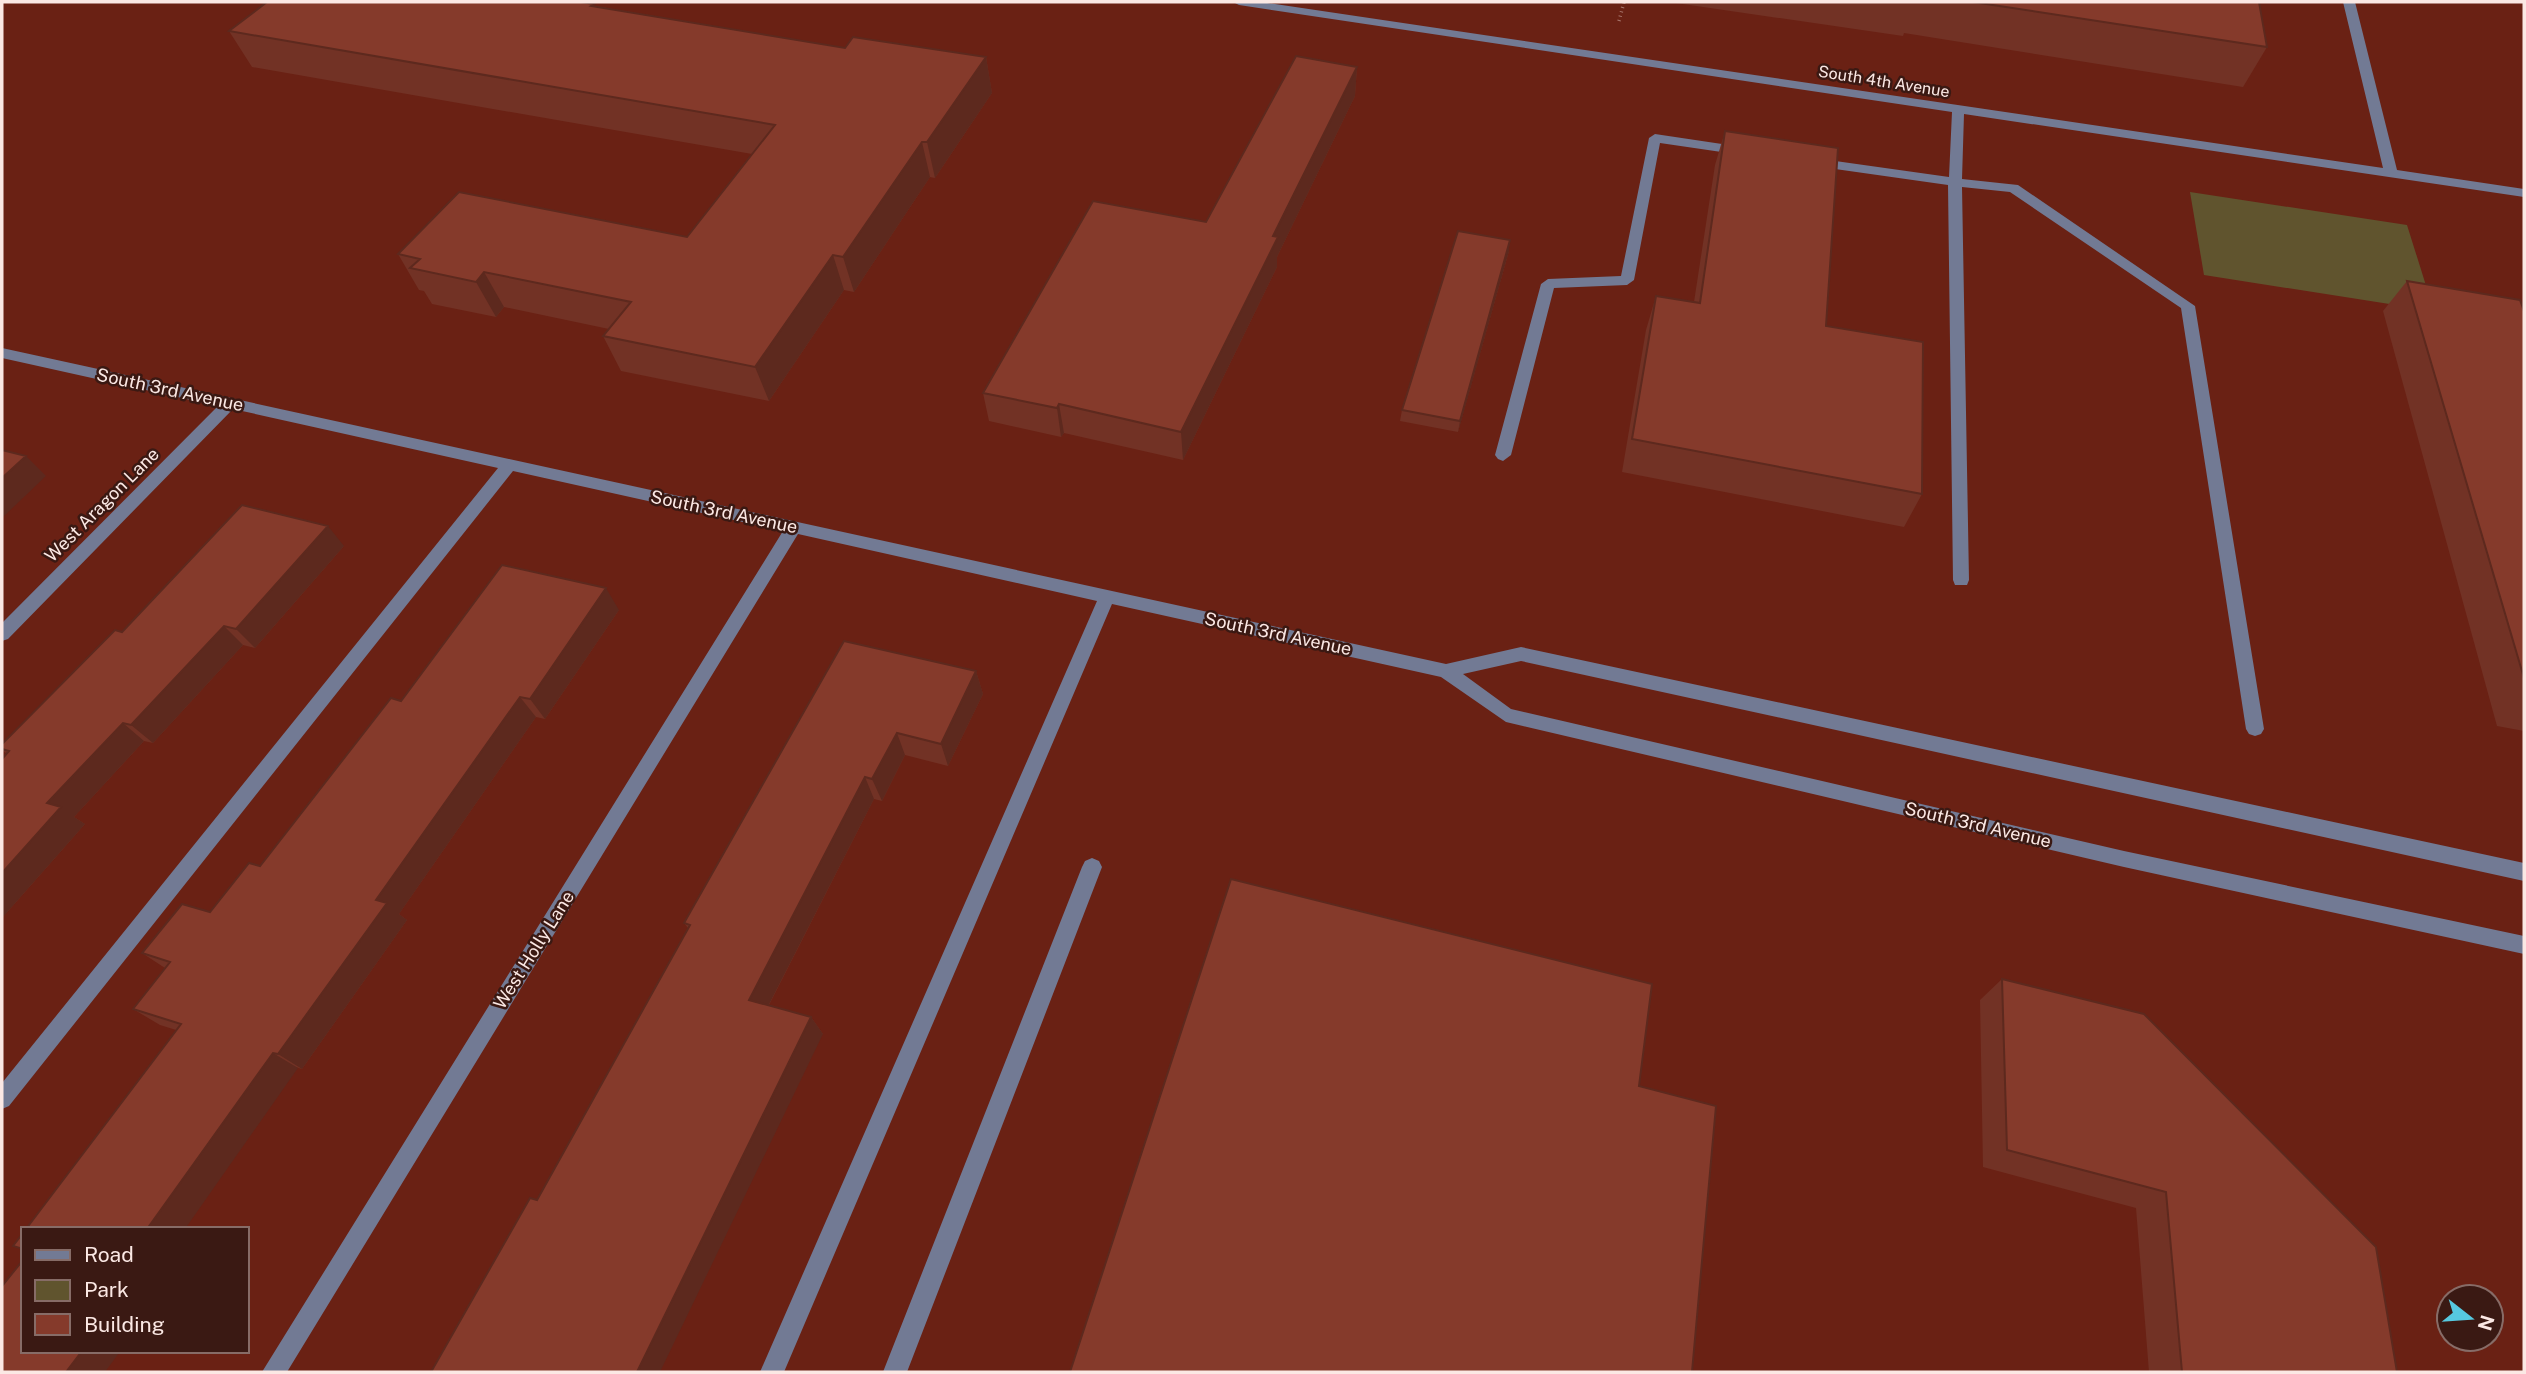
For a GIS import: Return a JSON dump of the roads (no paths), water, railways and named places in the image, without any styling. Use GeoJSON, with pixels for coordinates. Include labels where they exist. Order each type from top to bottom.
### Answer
{"type":"FeatureCollection","features":[{"type":"Feature","properties":{"kind":"street","name":"South 4th Avenue"},"geometry":{"type":"LineString","coordinates":[[1239,2],[2524,193]]}},
{"type":"Feature","properties":{"kind":"street"},"geometry":{"type":"LineString","coordinates":[[2349,2],[2391,173]]}},
{"type":"Feature","properties":{"kind":"street"},"geometry":{"type":"LineString","coordinates":[[1958,108],[1955,182],[1962,580]]}},
{"type":"Feature","properties":{"kind":"street"},"geometry":{"type":"LineString","coordinates":[[1503,455],[1548,284],[1627,280],[1656,138],[1751,152]]}},
{"type":"Feature","properties":{"kind":"street"},"geometry":{"type":"LineString","coordinates":[[1805,160],[2013,188],[2188,306],[2255,729]]}},
{"type":"Feature","properties":{"kind":"street","name":"South 3rd Avenue"},"geometry":{"type":"LineString","coordinates":[[2,353],[1447,671],[1506,715],[2124,859],[2524,945]]}},
{"type":"Feature","properties":{"kind":"street","name":"West Aragon Lane"},"geometry":{"type":"LineString","coordinates":[[2,634],[230,403]]}},
{"type":"Feature","properties":{"kind":"street"},"geometry":{"type":"LineString","coordinates":[[2,1099],[509,465]]}},
{"type":"Feature","properties":{"kind":"street","name":"West Holly Lane"},"geometry":{"type":"LineString","coordinates":[[274,1372],[793,527]]}},
{"type":"Feature","properties":{"kind":"street"},"geometry":{"type":"LineString","coordinates":[[772,1372],[1107,597]]}},
{"type":"Feature","properties":{"kind":"street","name":"South 3rd Avenue"},"geometry":{"type":"LineString","coordinates":[[1447,671],[1521,654],[2524,872]]}},
{"type":"Feature","properties":{"kind":"street"},"geometry":{"type":"LineString","coordinates":[[895,1372],[1092,867]]}}]}
